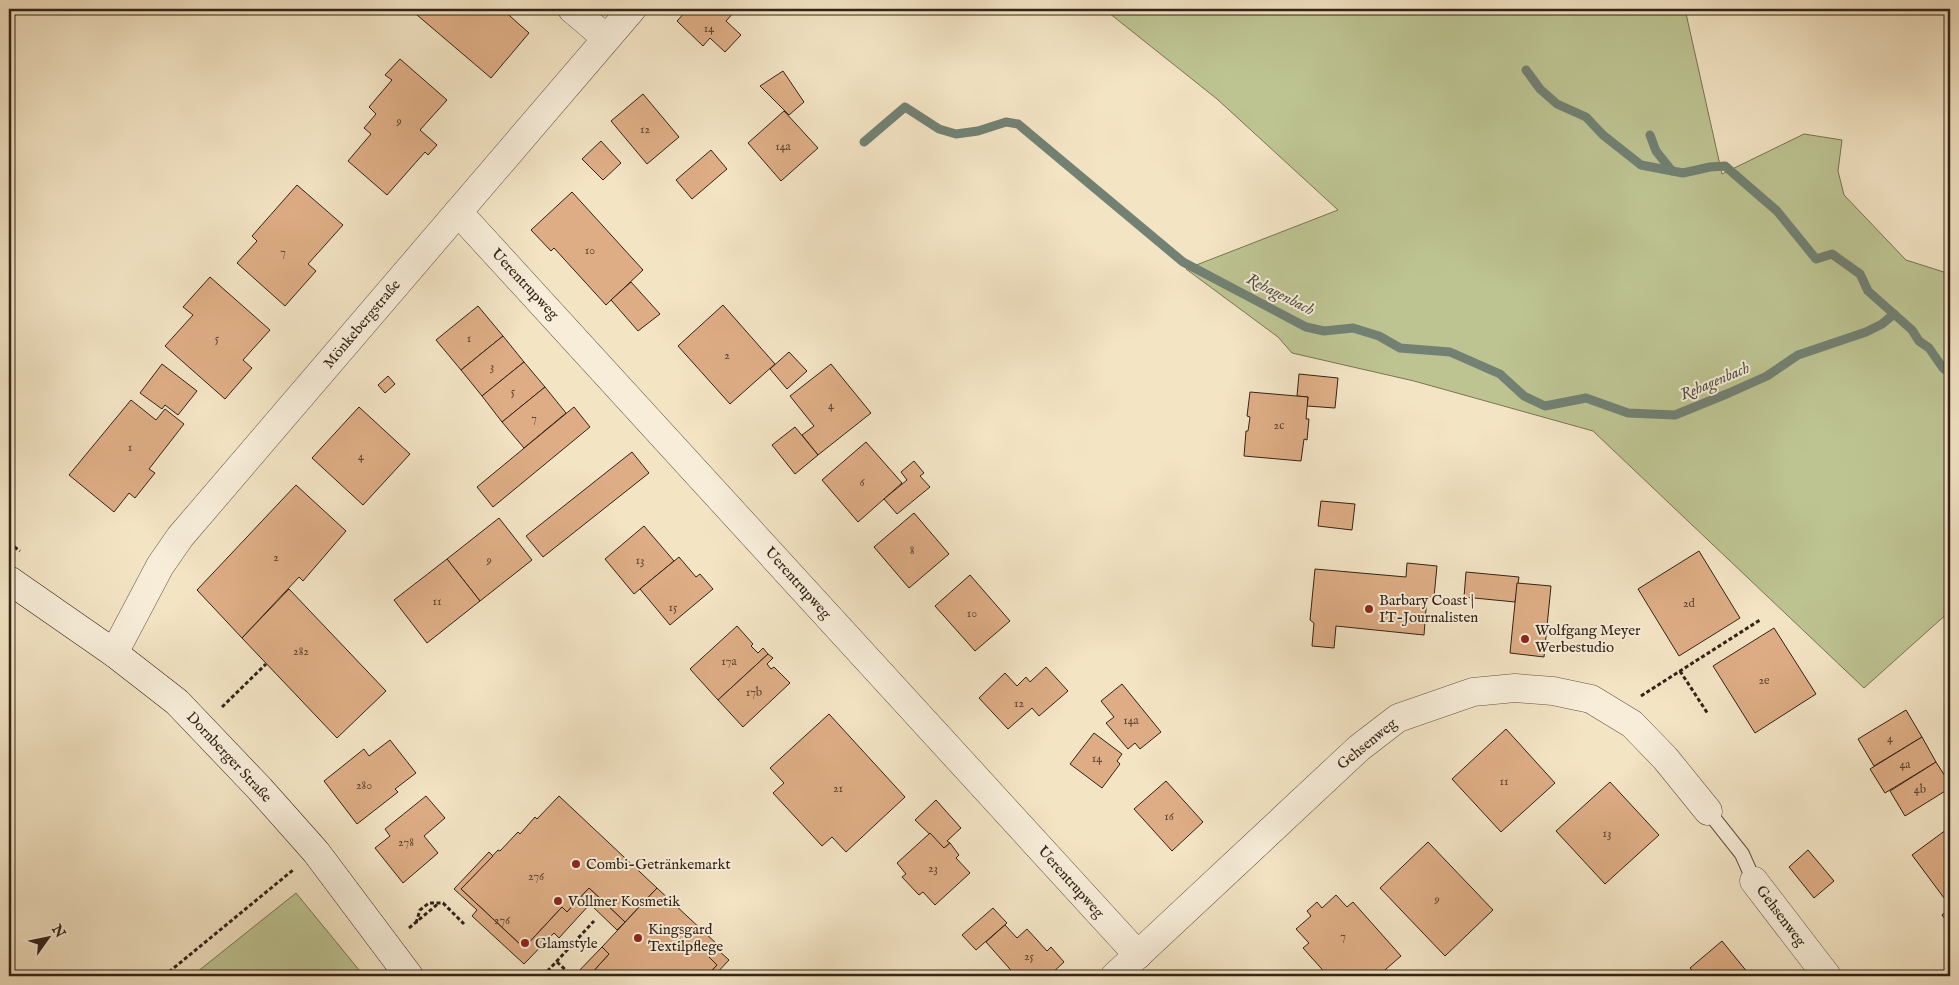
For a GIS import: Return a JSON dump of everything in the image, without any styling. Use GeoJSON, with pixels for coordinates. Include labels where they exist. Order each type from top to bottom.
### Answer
{"type":"FeatureCollection","features":[{"type":"Feature","properties":{"kind":"street"},"geometry":{"type":"LineString","coordinates":[[572,9],[606,38]]}},
{"type":"Feature","properties":{"kind":"street","name":"Mönkebergstraße"},"geometry":{"type":"LineString","coordinates":[[114,654],[160,566],[180,537],[632,9]]}},
{"type":"Feature","properties":{"kind":"street","name":"Uerentrupweg"},"geometry":{"type":"LineString","coordinates":[[458,212],[1138,955]]}},
{"type":"Feature","properties":{"kind":"street","name":"Dornberger Straße"},"geometry":{"type":"LineString","coordinates":[[9,580],[114,654],[177,702],[260,789],[316,852],[409,976]]}},
{"type":"Feature","properties":{"kind":"street","name":"Gehsenweg"},"geometry":{"type":"LineString","coordinates":[[1115,976],[1359,748],[1398,718],[1473,692],[1515,688],[1553,691],[1591,699],[1632,724],[1666,758],[1708,811]]}},
{"type":"Feature","properties":{"kind":"street","name":"Gehsenweg"},"geometry":{"type":"LineString","coordinates":[[1754,880],[1827,976]]}},
{"type":"Feature","properties":{"kind":"lane"},"geometry":{"type":"LineString","coordinates":[[1708,811],[1742,854],[1754,880]]}},
{"type":"Feature","properties":{"kind":"path"},"geometry":{"type":"LineString","coordinates":[[1614,713],[1760,620]]}},
{"type":"Feature","properties":{"kind":"path"},"geometry":{"type":"LineString","coordinates":[[217,712],[266,664]]}},
{"type":"Feature","properties":{"kind":"path"},"geometry":{"type":"LineString","coordinates":[[1680,671],[1708,714]]}},
{"type":"Feature","properties":{"kind":"path"},"geometry":{"type":"LineString","coordinates":[[164,976],[316,852]]}},
{"type":"Feature","properties":{"kind":"path"},"geometry":{"type":"LineString","coordinates":[[416,923],[420,910],[429,902],[440,902],[464,924]]}},
{"type":"Feature","properties":{"kind":"path"},"geometry":{"type":"LineString","coordinates":[[409,929],[440,902]]}},
{"type":"Feature","properties":{"kind":"path"},"geometry":{"type":"LineString","coordinates":[[543,976],[594,921]]}},
{"type":"Feature","properties":{"kind":"path"},"geometry":{"type":"LineString","coordinates":[[557,962],[572,976]]}},
{"type":"Feature","properties":{"kind":"green space"},"geometry":{"type":"Polygon","coordinates":[[[1104,9],[1685,9],[1722,174],[1804,134],[1842,140],[1838,171],[1844,195],[1906,260],[1950,274],[1950,611],[1864,688],[1593,431],[1414,381],[1292,353],[1278,337],[1186,269],[1338,210],[1217,99],[1104,9]]]}},
{"type":"Feature","properties":{"kind":"green space"},"geometry":{"type":"Polygon","coordinates":[[[296,893],[364,976],[192,976],[296,893]]]}},
{"type":"Feature","properties":{"kind":"building"},"geometry":{"type":"Polygon","coordinates":[[[410,9],[502,9],[529,33],[491,78],[410,9]]]}},
{"type":"Feature","properties":{"kind":"building"},"geometry":{"type":"Polygon","coordinates":[[[688,9],[733,9],[735,11],[726,21],[741,35],[725,52],[710,38],[703,46],[677,21],[688,9]]]}},
{"type":"Feature","properties":{"kind":"building"},"geometry":{"type":"Polygon","coordinates":[[[400,59],[447,100],[420,130],[437,145],[428,155],[425,152],[387,195],[348,161],[371,134],[364,128],[376,114],[369,107],[392,80],[385,75],[400,59]]]}},
{"type":"Feature","properties":{"kind":"building"},"geometry":{"type":"Polygon","coordinates":[[[783,71],[804,102],[789,115],[760,86],[783,71]]]}},
{"type":"Feature","properties":{"kind":"building"},"geometry":{"type":"Polygon","coordinates":[[[643,94],[679,137],[647,164],[611,121],[643,94]]]}},
{"type":"Feature","properties":{"kind":"building"},"geometry":{"type":"Polygon","coordinates":[[[784,111],[818,148],[781,181],[748,143],[784,111]]]}},
{"type":"Feature","properties":{"kind":"building"},"geometry":{"type":"Polygon","coordinates":[[[601,141],[621,163],[603,180],[582,159],[601,141]]]}},
{"type":"Feature","properties":{"kind":"building"},"geometry":{"type":"Polygon","coordinates":[[[711,150],[727,169],[692,199],[676,180],[711,150]]]}},
{"type":"Feature","properties":{"kind":"building"},"geometry":{"type":"Polygon","coordinates":[[[297,185],[343,225],[308,264],[316,271],[285,306],[237,263],[257,241],[252,236],[297,185]]]}},
{"type":"Feature","properties":{"kind":"building"},"geometry":{"type":"Polygon","coordinates":[[[572,192],[643,270],[606,305],[554,248],[551,251],[531,230],[572,192]]]}},
{"type":"Feature","properties":{"kind":"building"},"geometry":{"type":"Polygon","coordinates":[[[210,277],[270,330],[243,360],[252,368],[225,399],[165,346],[193,315],[183,307],[210,277]]]}},
{"type":"Feature","properties":{"kind":"building"},"geometry":{"type":"Polygon","coordinates":[[[631,282],[660,314],[638,331],[611,300],[631,282]]]}},
{"type":"Feature","properties":{"kind":"building"},"geometry":{"type":"Polygon","coordinates":[[[723,305],[775,364],[730,404],[678,346],[723,305]]]}},
{"type":"Feature","properties":{"kind":"building"},"geometry":{"type":"Polygon","coordinates":[[[478,306],[503,336],[461,370],[436,340],[478,306]]]}},
{"type":"Feature","properties":{"kind":"building"},"geometry":{"type":"Polygon","coordinates":[[[503,336],[524,362],[482,396],[461,370],[503,336]]]}},
{"type":"Feature","properties":{"kind":"building"},"geometry":{"type":"Polygon","coordinates":[[[789,352],[807,371],[787,389],[770,369],[789,352]]]}},
{"type":"Feature","properties":{"kind":"building"},"geometry":{"type":"Polygon","coordinates":[[[524,362],[545,387],[502,422],[482,396],[524,362]]]}},
{"type":"Feature","properties":{"kind":"building"},"geometry":{"type":"Polygon","coordinates":[[[162,364],[197,391],[178,415],[165,405],[162,409],[140,393],[162,364]]]}},
{"type":"Feature","properties":{"kind":"building"},"geometry":{"type":"Polygon","coordinates":[[[831,364],[871,413],[818,455],[802,435],[814,426],[790,396],[831,364]]]}},
{"type":"Feature","properties":{"kind":"building"},"geometry":{"type":"Polygon","coordinates":[[[1299,374],[1338,378],[1335,408],[1307,406],[1308,397],[1297,396],[1299,374]]]}},
{"type":"Feature","properties":{"kind":"building"},"geometry":{"type":"Polygon","coordinates":[[[388,376],[395,384],[385,393],[378,385],[388,376]]]}},
{"type":"Feature","properties":{"kind":"building"},"geometry":{"type":"Polygon","coordinates":[[[545,387],[566,413],[524,448],[502,422],[545,387]]]}},
{"type":"Feature","properties":{"kind":"building"},"geometry":{"type":"Polygon","coordinates":[[[1250,392],[1308,397],[1306,419],[1309,419],[1307,440],[1304,439],[1301,461],[1244,456],[1246,431],[1248,431],[1250,417],[1247,416],[1250,392]]]}},
{"type":"Feature","properties":{"kind":"building"},"geometry":{"type":"Polygon","coordinates":[[[131,400],[156,420],[165,409],[184,424],[149,469],[155,473],[135,498],[129,493],[114,512],[69,475],[131,400]]]}},
{"type":"Feature","properties":{"kind":"building"},"geometry":{"type":"Polygon","coordinates":[[[359,407],[410,454],[363,505],[312,458],[359,407]]]}},
{"type":"Feature","properties":{"kind":"building"},"geometry":{"type":"Polygon","coordinates":[[[574,407],[590,427],[493,507],[477,487],[574,407]]]}},
{"type":"Feature","properties":{"kind":"building"},"geometry":{"type":"Polygon","coordinates":[[[795,427],[818,455],[795,474],[772,445],[795,427]]]}},
{"type":"Feature","properties":{"kind":"building"},"geometry":{"type":"Polygon","coordinates":[[[866,442],[902,483],[858,522],[822,480],[866,442]]]}},
{"type":"Feature","properties":{"kind":"building"},"geometry":{"type":"Polygon","coordinates":[[[632,452],[649,473],[543,557],[526,536],[632,452]]]}},
{"type":"Feature","properties":{"kind":"building"},"geometry":{"type":"Polygon","coordinates":[[[914,461],[924,473],[920,476],[930,487],[897,514],[884,499],[907,480],[901,472],[914,461]]]}},
{"type":"Feature","properties":{"kind":"building"},"geometry":{"type":"Polygon","coordinates":[[[296,485],[346,531],[303,581],[299,577],[242,638],[197,590],[296,485]]]}},
{"type":"Feature","properties":{"kind":"building"},"geometry":{"type":"Polygon","coordinates":[[[1321,501],[1355,504],[1352,530],[1318,526],[1321,501]]]}},
{"type":"Feature","properties":{"kind":"building"},"geometry":{"type":"Polygon","coordinates":[[[914,513],[949,554],[909,588],[874,547],[914,513]]]}},
{"type":"Feature","properties":{"kind":"building"},"geometry":{"type":"Polygon","coordinates":[[[499,518],[532,560],[480,601],[447,559],[499,518]]]}},
{"type":"Feature","properties":{"kind":"building"},"geometry":{"type":"Polygon","coordinates":[[[644,526],[674,561],[634,594],[605,559],[644,526]]]}},
{"type":"Feature","properties":{"kind":"building"},"geometry":{"type":"Polygon","coordinates":[[[1699,551],[1740,618],[1679,656],[1638,589],[1699,551]]]}},
{"type":"Feature","properties":{"kind":"building"},"geometry":{"type":"Polygon","coordinates":[[[679,557],[696,577],[700,574],[713,589],[670,625],[640,589],[679,557]]]}},
{"type":"Feature","properties":{"kind":"building"},"geometry":{"type":"Polygon","coordinates":[[[447,559],[480,601],[427,643],[394,600],[447,559]]]}},
{"type":"Feature","properties":{"kind":"building","name":"Barbary Coast | IT-Journalisten"},"geometry":{"type":"Polygon","coordinates":[[[1407,563],[1437,566],[1434,597],[1427,597],[1424,635],[1336,626],[1334,648],[1312,646],[1314,623],[1310,620],[1315,569],[1406,577],[1407,563]]]}},
{"type":"Feature","properties":{"kind":"building"},"geometry":{"type":"Polygon","coordinates":[[[1466,572],[1519,577],[1515,602],[1464,597],[1466,572]]]}},
{"type":"Feature","properties":{"kind":"building"},"geometry":{"type":"Polygon","coordinates":[[[970,575],[1010,621],[975,651],[935,606],[970,575]]]}},
{"type":"Feature","properties":{"kind":"building"},"geometry":{"type":"Polygon","coordinates":[[[1517,583],[1551,586],[1544,657],[1510,653],[1517,583]]]}},
{"type":"Feature","properties":{"kind":"building"},"geometry":{"type":"Polygon","coordinates":[[[289,589],[386,691],[337,738],[242,638],[289,589]]]}},
{"type":"Feature","properties":{"kind":"building"},"geometry":{"type":"Polygon","coordinates":[[[737,626],[753,644],[751,646],[758,653],[763,648],[768,654],[718,700],[690,669],[737,626]]]}},
{"type":"Feature","properties":{"kind":"building"},"geometry":{"type":"Polygon","coordinates":[[[1774,628],[1816,694],[1755,733],[1713,666],[1774,628]]]}},
{"type":"Feature","properties":{"kind":"building"},"geometry":{"type":"Polygon","coordinates":[[[768,654],[773,658],[767,664],[771,669],[774,667],[790,683],[743,727],[718,700],[768,654]]]}},
{"type":"Feature","properties":{"kind":"building"},"geometry":{"type":"Polygon","coordinates":[[[1046,667],[1068,691],[1039,716],[1032,708],[1008,729],[979,698],[1005,673],[1017,686],[1026,677],[1030,682],[1046,667]]]}},
{"type":"Feature","properties":{"kind":"building"},"geometry":{"type":"Polygon","coordinates":[[[1122,684],[1161,732],[1140,749],[1135,743],[1128,749],[1106,723],[1114,717],[1101,701],[1122,684]]]}},
{"type":"Feature","properties":{"kind":"building"},"geometry":{"type":"Polygon","coordinates":[[[1906,710],[1922,737],[1874,766],[1858,739],[1906,710]]]}},
{"type":"Feature","properties":{"kind":"building"},"geometry":{"type":"Polygon","coordinates":[[[829,714],[905,797],[846,852],[832,837],[822,846],[773,793],[784,783],[770,768],[829,714]]]}},
{"type":"Feature","properties":{"kind":"building"},"geometry":{"type":"Polygon","coordinates":[[[1506,729],[1555,783],[1501,832],[1452,779],[1506,729]]]}},
{"type":"Feature","properties":{"kind":"building"},"geometry":{"type":"Polygon","coordinates":[[[1094,733],[1122,754],[1117,761],[1120,764],[1102,788],[1070,764],[1094,733]]]}},
{"type":"Feature","properties":{"kind":"building"},"geometry":{"type":"Polygon","coordinates":[[[1922,737],[1936,762],[1885,793],[1870,769],[1922,737]]]}},
{"type":"Feature","properties":{"kind":"building"},"geometry":{"type":"Polygon","coordinates":[[[390,740],[416,773],[395,789],[398,792],[357,824],[324,781],[364,749],[369,756],[390,740]]]}},
{"type":"Feature","properties":{"kind":"building"},"geometry":{"type":"Polygon","coordinates":[[[1936,762],[1950,784],[1950,788],[1905,816],[1890,791],[1936,762]]]}},
{"type":"Feature","properties":{"kind":"building"},"geometry":{"type":"Polygon","coordinates":[[[1166,781],[1203,822],[1172,851],[1134,809],[1166,781]]]}},
{"type":"Feature","properties":{"kind":"building"},"geometry":{"type":"Polygon","coordinates":[[[1610,782],[1659,835],[1605,884],[1556,831],[1610,782]]]}},
{"type":"Feature","properties":{"kind":"building"},"geometry":{"type":"Polygon","coordinates":[[[426,796],[445,818],[424,836],[438,853],[403,883],[375,848],[390,836],[385,829],[426,796]]]}},
{"type":"Feature","properties":{"kind":"building"},"geometry":{"type":"Polygon","coordinates":[[[559,796],[657,888],[625,922],[589,888],[567,912],[562,907],[524,948],[461,889],[498,850],[500,851],[518,832],[520,834],[535,817],[537,819],[559,796]]]}},
{"type":"Feature","properties":{"kind":"building"},"geometry":{"type":"Polygon","coordinates":[[[936,800],[961,828],[947,841],[950,843],[944,848],[915,820],[936,800]]]}},
{"type":"Feature","properties":{"kind":"building"},"geometry":{"type":"Polygon","coordinates":[[[1950,827],[1950,906],[1912,855],[1950,827]]]}},
{"type":"Feature","properties":{"kind":"building"},"geometry":{"type":"Polygon","coordinates":[[[930,833],[944,848],[950,843],[959,855],[956,858],[970,873],[935,905],[923,892],[919,895],[902,877],[906,874],[897,863],[930,833]]]}},
{"type":"Feature","properties":{"kind":"building"},"geometry":{"type":"Polygon","coordinates":[[[1428,842],[1493,910],[1445,956],[1380,888],[1428,842]]]}},
{"type":"Feature","properties":{"kind":"building"},"geometry":{"type":"Polygon","coordinates":[[[1808,850],[1834,881],[1814,898],[1789,867],[1808,850]]]}},
{"type":"Feature","properties":{"kind":"building"},"geometry":{"type":"Polygon","coordinates":[[[489,852],[493,856],[461,889],[524,948],[562,907],[567,912],[589,888],[625,922],[617,930],[590,904],[559,938],[554,933],[524,964],[472,916],[477,910],[454,889],[489,852]]]}},
{"type":"Feature","properties":{"kind":"building"},"geometry":{"type":"Polygon","coordinates":[[[657,888],[719,946],[709,957],[717,965],[707,976],[589,976],[609,954],[602,947],[657,888]]]}},
{"type":"Feature","properties":{"kind":"building"},"geometry":{"type":"Polygon","coordinates":[[[1336,895],[1347,907],[1353,902],[1401,956],[1378,976],[1328,976],[1303,948],[1309,943],[1296,929],[1311,916],[1307,911],[1317,902],[1322,908],[1336,895]]]}},
{"type":"Feature","properties":{"kind":"building"},"geometry":{"type":"Polygon","coordinates":[[[1950,907],[1950,926],[1942,915],[1950,907]]]}},
{"type":"Feature","properties":{"kind":"building"},"geometry":{"type":"Polygon","coordinates":[[[993,908],[1007,923],[976,950],[962,935],[993,908]]]}},
{"type":"Feature","properties":{"kind":"building"},"geometry":{"type":"Polygon","coordinates":[[[1005,925],[1017,938],[1027,929],[1047,951],[1051,947],[1064,962],[1049,976],[1016,976],[986,942],[1005,925]]]}},
{"type":"Feature","properties":{"kind":"building"},"geometry":{"type":"Polygon","coordinates":[[[1722,941],[1748,973],[1752,970],[1757,976],[1697,976],[1690,968],[1722,941]]]}},
{"type":"Feature","properties":{"kind":"building"},"geometry":{"type":"Polygon","coordinates":[[[602,947],[609,954],[589,976],[574,976],[602,947]]]}},
{"type":"Feature","properties":{"kind":"building"},"geometry":{"type":"Polygon","coordinates":[[[717,949],[729,960],[714,976],[707,976],[717,965],[709,957],[717,949]]]}},
{"type":"Feature","properties":{"kind":"waterway","name":"Rehagenbach"},"geometry":{"type":"LineString","coordinates":[[1526,70],[1540,89],[1557,104],[1586,117],[1603,135],[1641,165],[1683,173],[1725,166],[1777,211],[1816,259],[1832,254],[1860,274],[1868,291],[1912,330],[1919,341],[1929,348],[1943,368],[1950,373]]}},
{"type":"Feature","properties":{"kind":"waterway","name":"Rehagenbach"},"geometry":{"type":"LineString","coordinates":[[864,142],[905,107],[939,129],[956,134],[978,131],[1006,122],[1018,124],[1183,262],[1306,327],[1324,331],[1353,328],[1379,336],[1400,348],[1450,352],[1500,374],[1524,396],[1545,406],[1586,398],[1628,413],[1675,415],[1767,376],[1798,355],[1866,332],[1882,324],[1894,314]]}},
{"type":"Feature","properties":{"kind":"waterway","name":"Rehagenbach"},"geometry":{"type":"LineString","coordinates":[[1650,135],[1656,151],[1672,171]]}},
{"type":"Feature","properties":{"kind":"place","name":"Barbary Coast | IT-Journalisten"},"geometry":{"type":"Point","coordinates":[1369,609]}},
{"type":"Feature","properties":{"kind":"place","name":"Wolfgang Meyer Werbestudio"},"geometry":{"type":"Point","coordinates":[1525,639]}},
{"type":"Feature","properties":{"kind":"place","name":"Combi-Getränkemarkt"},"geometry":{"type":"Point","coordinates":[576,864]}},
{"type":"Feature","properties":{"kind":"place","name":"Vollmer Kosmetik"},"geometry":{"type":"Point","coordinates":[558,901]}},
{"type":"Feature","properties":{"kind":"place","name":"Kingsgard Textilpflege"},"geometry":{"type":"Point","coordinates":[638,938]}},
{"type":"Feature","properties":{"kind":"place","name":"Glamstyle"},"geometry":{"type":"Point","coordinates":[525,943]}}]}
